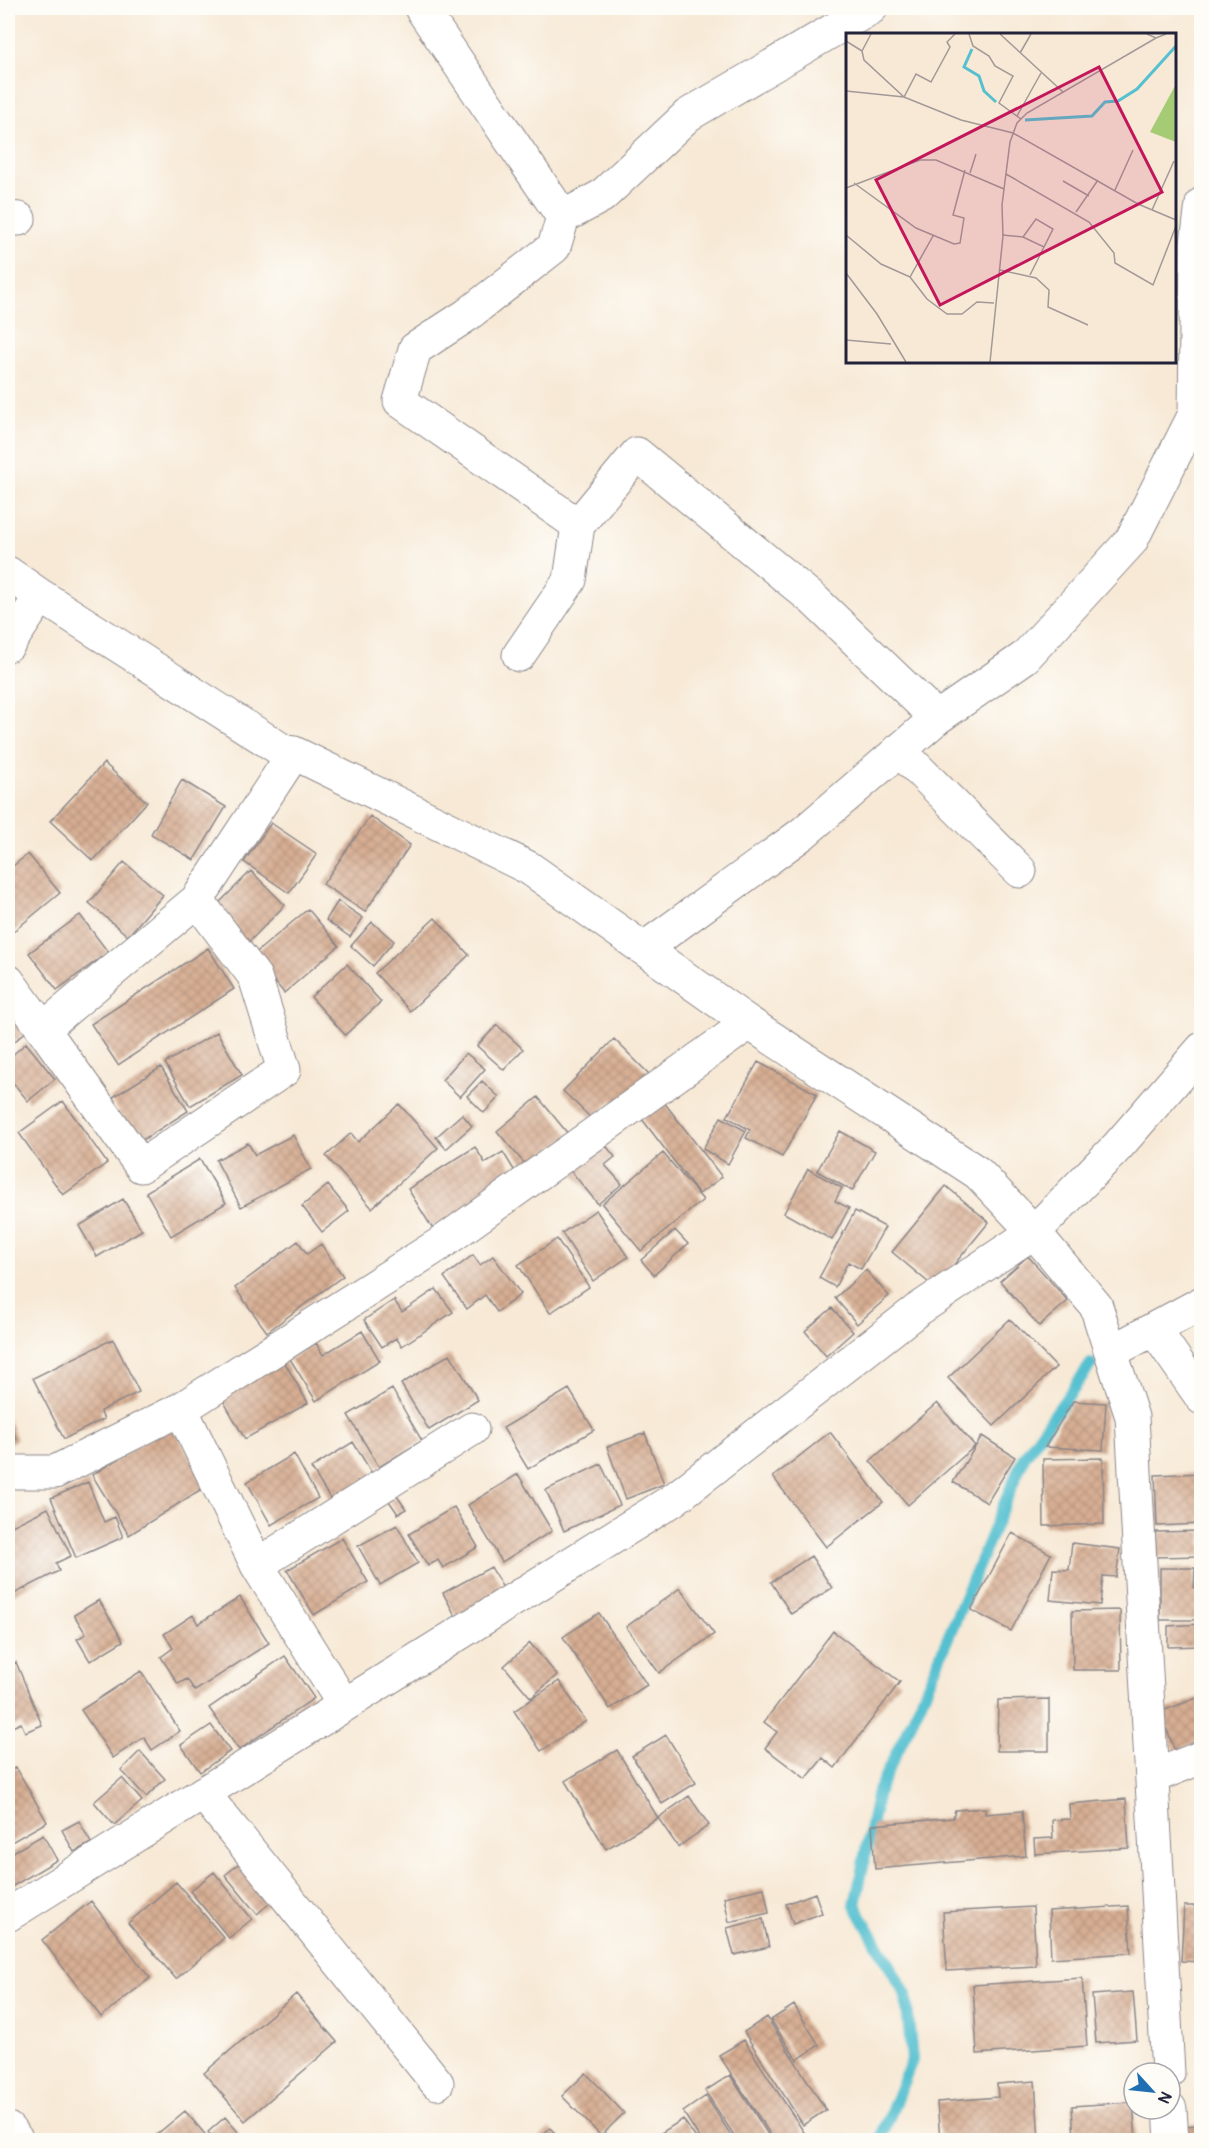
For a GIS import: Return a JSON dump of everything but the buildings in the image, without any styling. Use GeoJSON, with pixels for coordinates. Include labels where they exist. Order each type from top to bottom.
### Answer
{"type":"FeatureCollection","features":[{"type":"Feature","properties":{"kind":"street"},"geometry":{"type":"LineString","coordinates":[[421,8],[563,217]]}},
{"type":"Feature","properties":{"kind":"street"},"geometry":{"type":"LineString","coordinates":[[578,525],[400,401],[415,349],[467,315],[554,247],[563,217],[602,196],[688,115],[871,8]]}},
{"type":"Feature","properties":{"kind":"street"},"geometry":{"type":"LineString","coordinates":[[645,948],[802,834],[937,718],[1025,657],[1131,541],[1195,414],[1197,243],[1202,204]]}},
{"type":"Feature","properties":{"kind":"street"},"geometry":{"type":"LineString","coordinates":[[519,655],[570,580],[578,525],[637,454],[814,600],[937,718]]}},
{"type":"Feature","properties":{"kind":"street"},"geometry":{"type":"LineString","coordinates":[[8,573],[285,752],[294,753],[529,868],[749,1023],[978,1173],[1034,1232],[1095,1306],[1132,1417],[1167,2061]]}},
{"type":"Feature","properties":{"kind":"street"},"geometry":{"type":"LineString","coordinates":[[8,645],[41,596]]}},
{"type":"Feature","properties":{"kind":"street"},"geometry":{"type":"LineString","coordinates":[[899,750],[1020,871]]}},
{"type":"Feature","properties":{"kind":"street"},"geometry":{"type":"LineString","coordinates":[[43,1029],[197,900],[294,753]]}},
{"type":"Feature","properties":{"kind":"street"},"geometry":{"type":"LineString","coordinates":[[8,981],[141,1166],[284,1070],[255,977],[197,900]]}},
{"type":"Feature","properties":{"kind":"street"},"geometry":{"type":"LineString","coordinates":[[8,1472],[55,1472],[181,1409],[440,1244],[749,1023]]}},
{"type":"Feature","properties":{"kind":"street"},"geometry":{"type":"LineString","coordinates":[[8,1915],[673,1500],[916,1311],[1034,1232],[1118,1146],[1202,1049]]}},
{"type":"Feature","properties":{"kind":"street"},"geometry":{"type":"LineString","coordinates":[[1111,1352],[1202,1304]]}},
{"type":"Feature","properties":{"kind":"street"},"geometry":{"type":"LineString","coordinates":[[1154,1329],[1202,1398]]}},
{"type":"Feature","properties":{"kind":"street"},"geometry":{"type":"LineString","coordinates":[[181,1409],[257,1565],[344,1705]]}},
{"type":"Feature","properties":{"kind":"street"},"geometry":{"type":"LineString","coordinates":[[257,1565],[472,1429]]}},
{"type":"Feature","properties":{"kind":"street"},"geometry":{"type":"LineString","coordinates":[[1152,1777],[1202,1757]]}},
{"type":"Feature","properties":{"kind":"street"},"geometry":{"type":"LineString","coordinates":[[204,1793],[436,2083]]}},
{"type":"Feature","properties":{"kind":"street"},"geometry":{"type":"LineString","coordinates":[[1171,2121],[1172,2140]]}},
{"type":"Feature","properties":{"kind":"street"},"geometry":{"type":"LineString","coordinates":[[8,2129],[17,2140]]}},
{"type":"Feature","properties":{"kind":"waterway"},"geometry":{"type":"LineString","coordinates":[[880,2140],[912,2060],[906,1995],[855,1905],[878,1791],[920,1704],[1024,1457],[1091,1364]]}}]}
